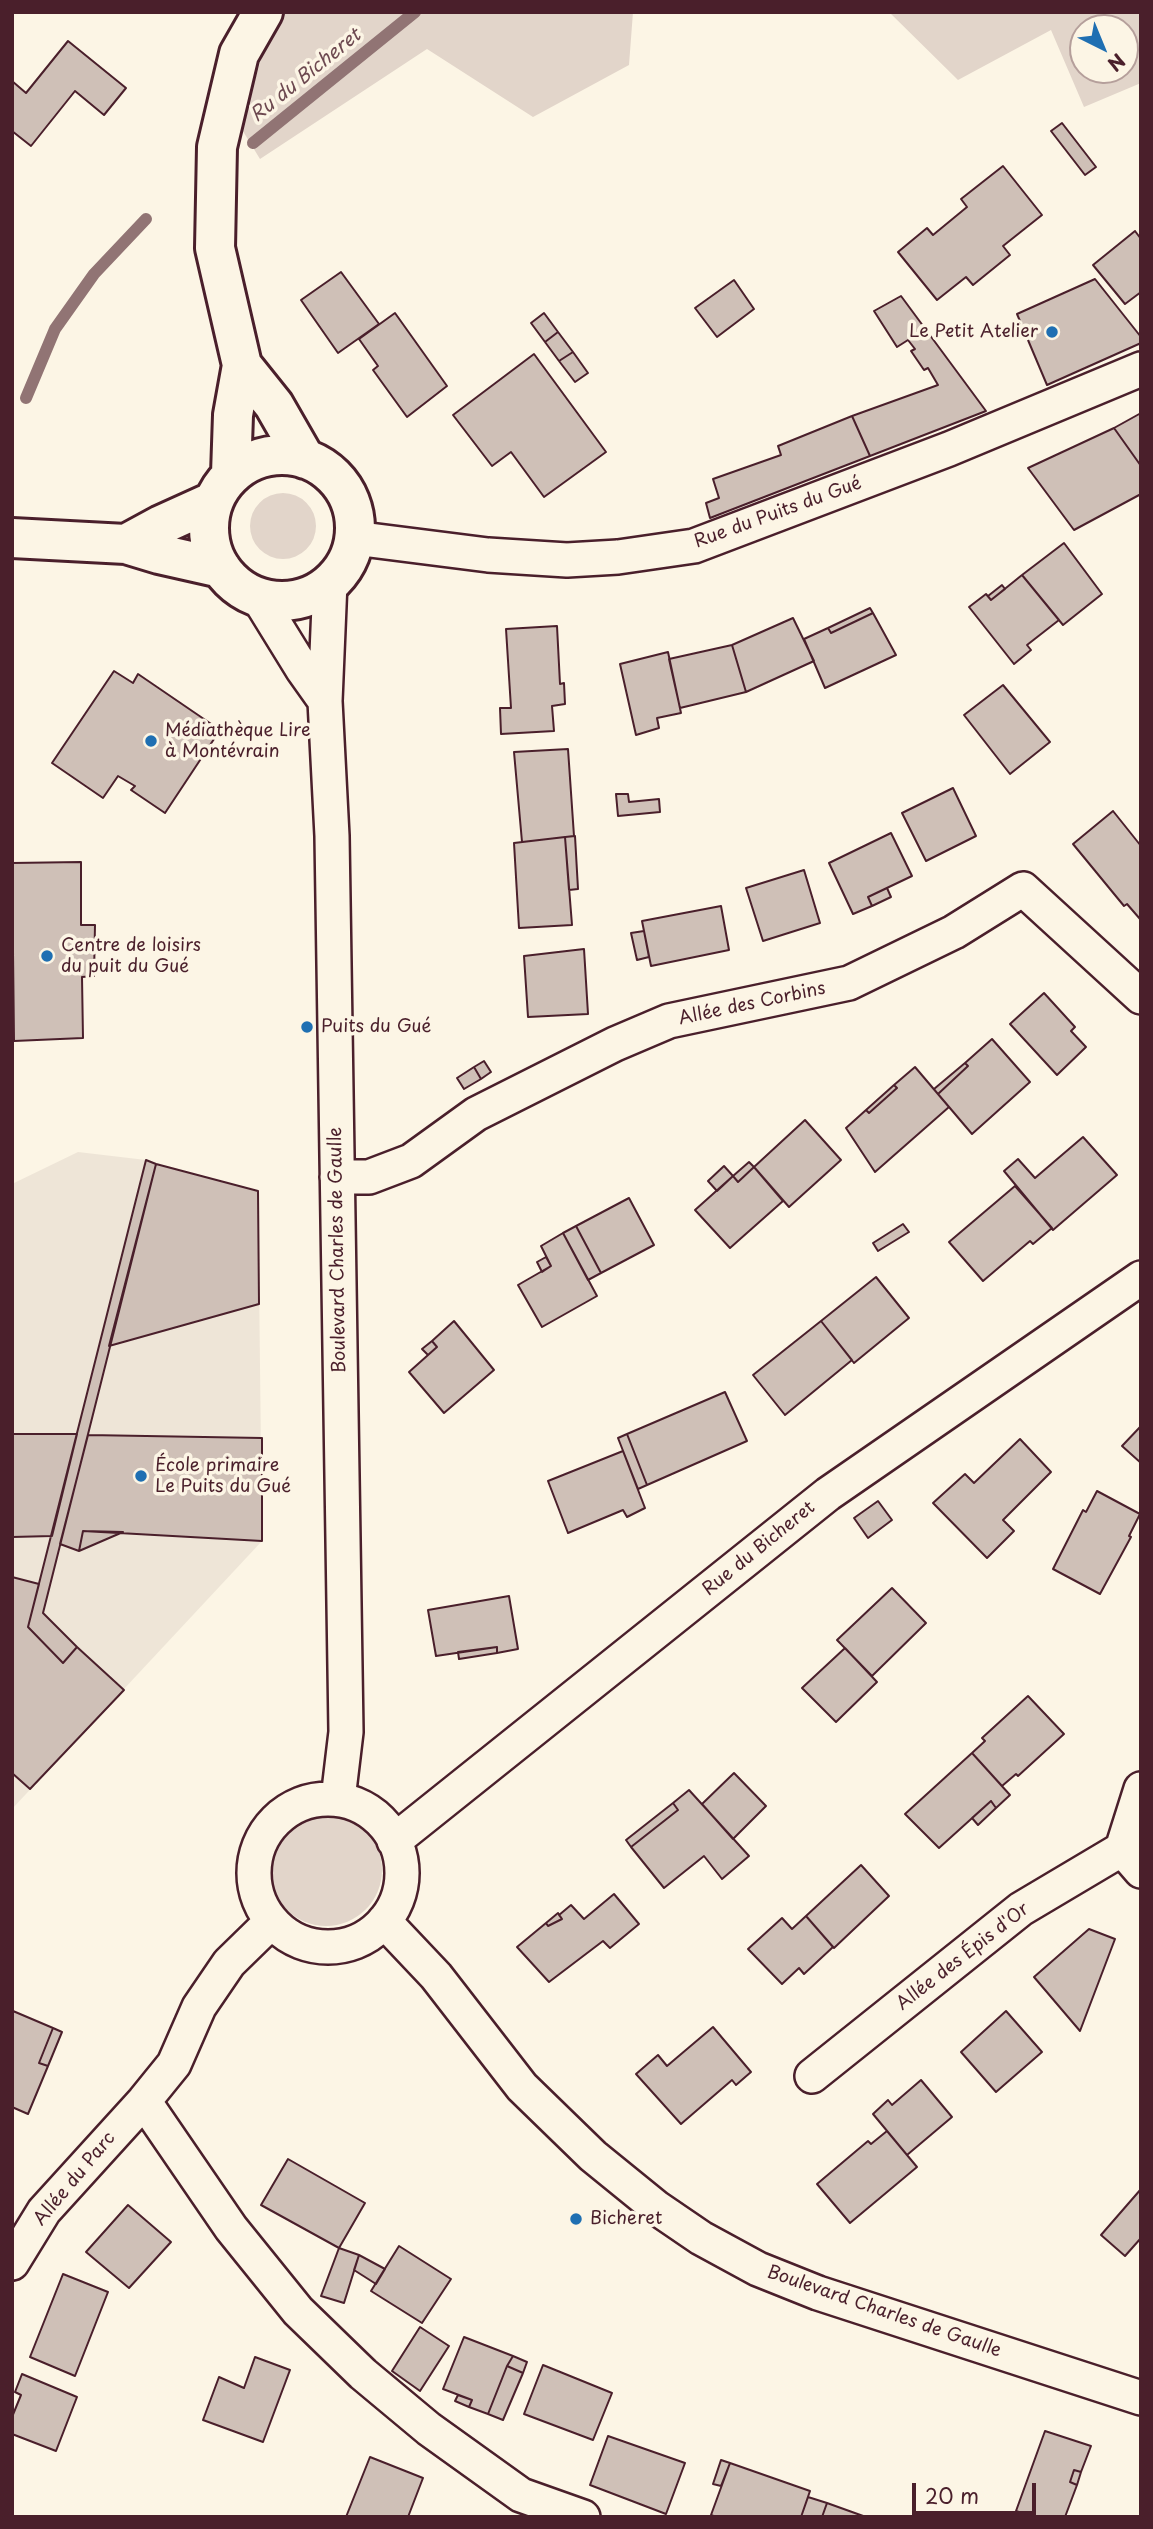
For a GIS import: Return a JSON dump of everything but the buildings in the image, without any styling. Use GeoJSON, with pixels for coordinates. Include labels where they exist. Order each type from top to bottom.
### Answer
{"type":"FeatureCollection","features":[{"type":"Feature","properties":{"kind":"main road"},"geometry":{"type":"LineString","coordinates":[[126,544],[223,488],[248,463],[266,456],[286,455],[305,458],[324,468],[339,481],[349,498],[354,518],[354,538],[346,562],[330,582],[314,593],[297,599],[277,600],[258,597],[237,586],[220,568],[209,535],[209,518],[223,488],[242,365],[215,248],[218,147],[239,54],[263,12]]}},
{"type":"Feature","properties":{"kind":"main road"},"geometry":{"type":"LineString","coordinates":[[242,365],[274,405],[305,458]]}},
{"type":"Feature","properties":{"kind":"main road"},"geometry":{"type":"LineString","coordinates":[[12,538],[126,544],[220,568]]}},
{"type":"Feature","properties":{"kind":"street","name":"Rue du Puits du Gué"},"geometry":{"type":"LineString","coordinates":[[354,538],[488,555],[568,559],[618,557],[694,546],[949,449],[1141,369]]}},
{"type":"Feature","properties":{"kind":"street","name":"Boulevard Charles de Gaulle"},"geometry":{"type":"LineString","coordinates":[[330,582],[325,701],[332,836],[346,1718],[338,1799]]}},
{"type":"Feature","properties":{"kind":"street"},"geometry":{"type":"LineString","coordinates":[[258,597],[325,701]]}},
{"type":"Feature","properties":{"kind":"street","name":"Allée des Corbins"},"geometry":{"type":"LineString","coordinates":[[337,1177],[369,1177],[411,1161],[476,1114],[614,1044],[669,1021],[849,983],[954,932],[1023,889],[1141,997]]}},
{"type":"Feature","properties":{"kind":"street","name":"Rue du Bicheret"},"geometry":{"type":"LineString","coordinates":[[394,1841],[828,1494],[1141,1278]]}},
{"type":"Feature","properties":{"kind":"street"},"geometry":{"type":"LineString","coordinates":[[1132,1860],[1141,1789]]}},
{"type":"Feature","properties":{"kind":"street"},"geometry":{"type":"LineString","coordinates":[[338,1799],[362,1807],[381,1821],[394,1841],[401,1861],[401,1882],[396,1903],[384,1921],[359,1941],[328,1947],[297,1941],[271,1922],[256,1896],[253,1866],[262,1837],[281,1815],[309,1801],[338,1799]]}},
{"type":"Feature","properties":{"kind":"street","name":"Allée des Épis d'Or"},"geometry":{"type":"LineString","coordinates":[[812,2076],[1021,1909],[1132,1860]]}},
{"type":"Feature","properties":{"kind":"street","name":"Boulevard Charles de Gaulle"},"geometry":{"type":"LineString","coordinates":[[384,1921],[436,1976],[522,2087],[593,2156],[657,2208],[701,2238],[758,2269],[818,2293],[1141,2398]]}},
{"type":"Feature","properties":{"kind":"street","name":"Allée du Parc"},"geometry":{"type":"LineString","coordinates":[[12,2263],[44,2211],[174,2064],[199,2007],[229,1963],[271,1922]]}},
{"type":"Feature","properties":{"kind":"street"},"geometry":{"type":"LineString","coordinates":[[144,2101],[177,2153],[231,2228],[298,2311],[363,2374],[515,2506],[583,2517]]}},
{"type":"Feature","properties":{"kind":"shaded area"},"geometry":{"type":"Polygon","coordinates":[[[285,12],[633,12],[629,65],[533,117],[427,49],[260,159],[241,128],[267,39],[285,12]]]}},
{"type":"Feature","properties":{"kind":"shaded area"},"geometry":{"type":"Polygon","coordinates":[[[889,12],[1141,12],[1141,83],[1139,84],[1139,14],[1069,14],[1069,72],[1051,30],[958,80],[889,12]]]}},
{"type":"Feature","properties":{"kind":"shaded area"},"geometry":{"type":"Polygon","coordinates":[[[1074,84],[1139,84],[1084,107],[1074,84]]]}},
{"type":"Feature","properties":{"kind":"shaded area"},"geometry":{"type":"Polygon","coordinates":[[[276,493],[290,493],[302,498],[311,507],[316,526],[314,539],[307,550],[290,559],[276,559],[264,554],[255,545],[250,533],[250,519],[255,507],[264,498],[276,493]]]}},
{"type":"Feature","properties":{"kind":"shaded area"},"geometry":{"type":"Polygon","coordinates":[[[78,1152],[146,1160],[258,1191],[262,1541],[12,1809],[12,1184],[78,1152]]]}},
{"type":"Feature","properties":{"kind":"shaded area"},"geometry":{"type":"Polygon","coordinates":[[[326,1814],[348,1818],[366,1830],[378,1848],[382,1870],[378,1892],[366,1910],[348,1922],[326,1926],[304,1922],[286,1910],[274,1892],[270,1870],[274,1848],[286,1830],[304,1818],[326,1814]]]}},
{"type":"Feature","properties":{"kind":"waterway","name":"Ru du Bicheret"},"geometry":{"type":"LineString","coordinates":[[253,143],[415,12]]}},
{"type":"Feature","properties":{"kind":"waterway","name":"Ru du Bicheret"},"geometry":{"type":"LineString","coordinates":[[26,398],[55,329],[94,274],[146,219]]}},
{"type":"Feature","properties":{"kind":"place","name":"Le Petit Atelier"},"geometry":{"type":"Point","coordinates":[1052,332]}},
{"type":"Feature","properties":{"kind":"place","name":"Médiathèque Lire à Montévrain"},"geometry":{"type":"Point","coordinates":[151,741]}},
{"type":"Feature","properties":{"kind":"place","name":"Centre de loisirs du puit du Gué"},"geometry":{"type":"Point","coordinates":[47,956]}},
{"type":"Feature","properties":{"kind":"place","name":"Puits du Gué"},"geometry":{"type":"Point","coordinates":[307,1027]}},
{"type":"Feature","properties":{"kind":"place","name":"École primaire Le Puits du Gué"},"geometry":{"type":"Point","coordinates":[141,1476]}},
{"type":"Feature","properties":{"kind":"place","name":"Bicheret"},"geometry":{"type":"Point","coordinates":[576,2219]}}]}
